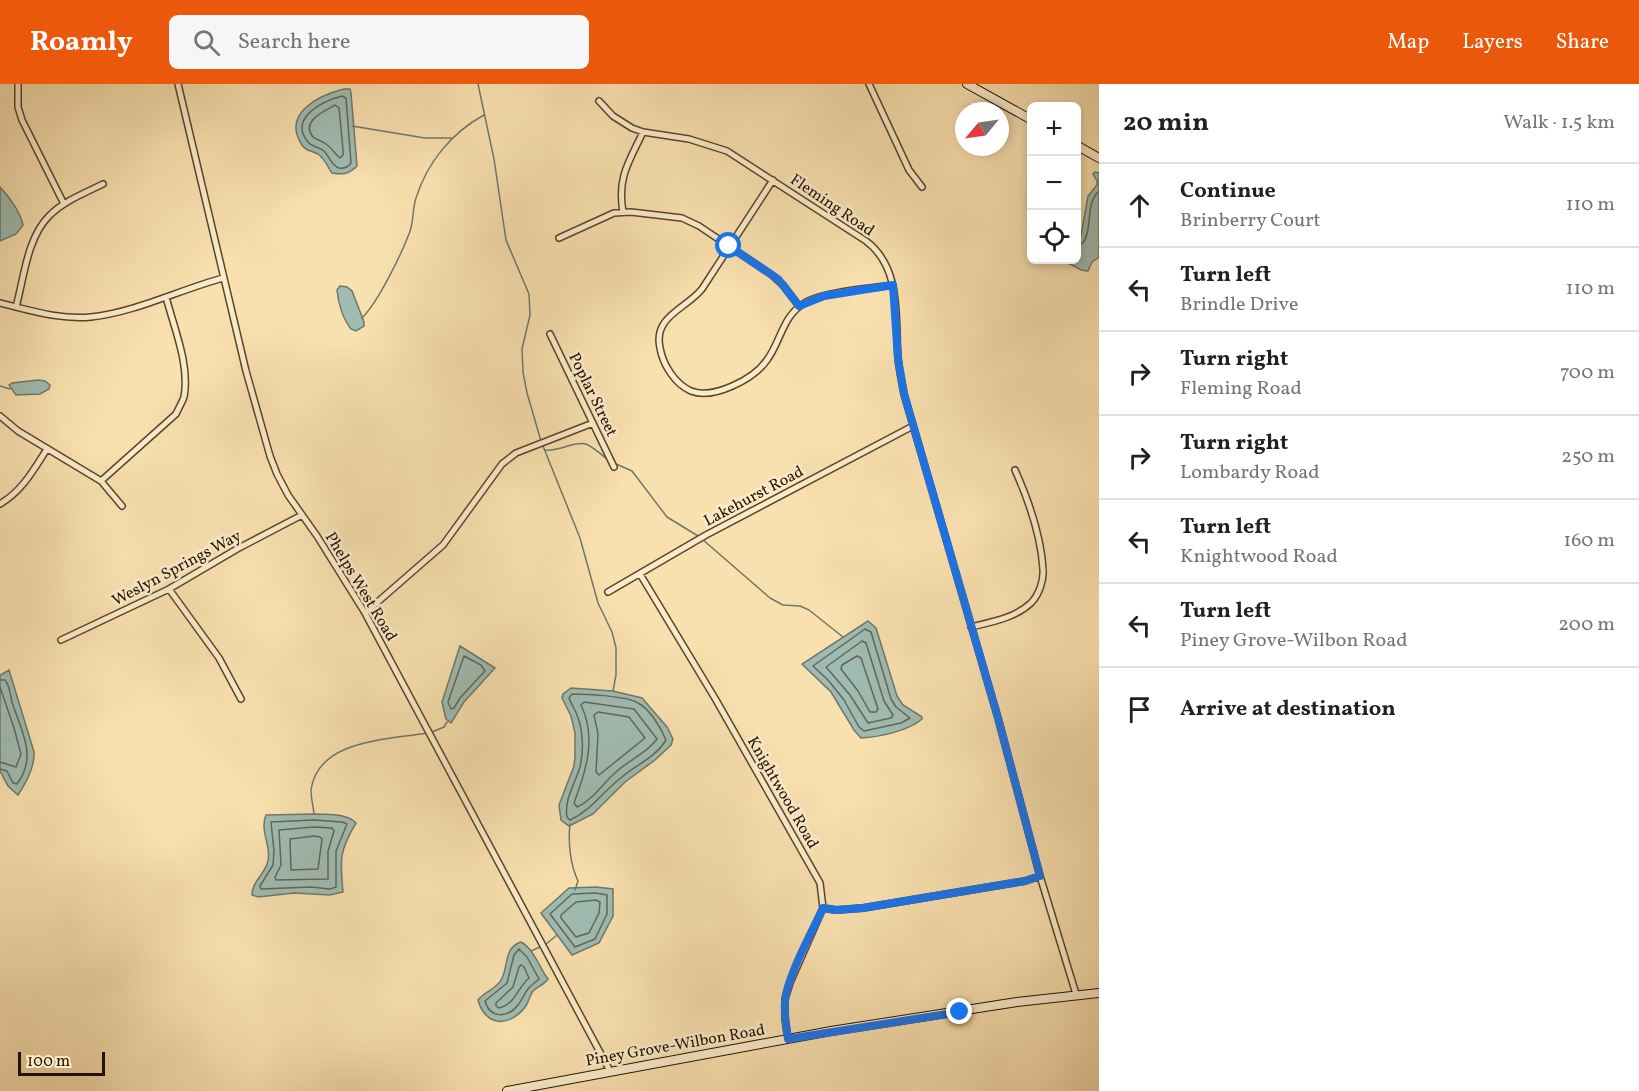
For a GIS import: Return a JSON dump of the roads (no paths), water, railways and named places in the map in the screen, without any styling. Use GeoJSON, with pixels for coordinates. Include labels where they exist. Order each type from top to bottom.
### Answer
{"type":"FeatureCollection","features":[{"type":"Feature","properties":{"kind":"street"},"geometry":{"type":"LineString","coordinates":[[18,84],[18,107],[22,120],[64,204]]}},
{"type":"Feature","properties":{"kind":"street","name":"Phelps West Road"},"geometry":{"type":"LineString","coordinates":[[178,84],[223,278],[270,456],[288,495],[365,614],[610,1071]]}},
{"type":"Feature","properties":{"kind":"street"},"geometry":{"type":"LineString","coordinates":[[868,84],[909,170],[922,187]]}},
{"type":"Feature","properties":{"kind":"street"},"geometry":{"type":"LineString","coordinates":[[967,84],[1027,117]]}},
{"type":"Feature","properties":{"kind":"street","name":"Fleming Road"},"geometry":{"type":"LineString","coordinates":[[599,101],[622,123],[643,132],[689,139],[718,147],[735,155],[873,246],[884,260],[893,285],[898,359],[904,394],[1040,876],[1076,994]]}},
{"type":"Feature","properties":{"kind":"street"},"geometry":{"type":"LineString","coordinates":[[623,212],[622,178],[643,132]]}},
{"type":"Feature","properties":{"kind":"street"},"geometry":{"type":"LineString","coordinates":[[1081,147],[1099,158]]}},
{"type":"Feature","properties":{"kind":"street"},"geometry":{"type":"LineString","coordinates":[[773,180],[696,295],[672,312],[662,325],[659,341],[661,354],[679,384],[688,390],[706,394],[720,392],[751,375],[765,364],[786,321],[799,306],[824,296],[893,285]]}},
{"type":"Feature","properties":{"kind":"street"},"geometry":{"type":"LineString","coordinates":[[16,307],[36,235],[49,216],[64,204],[103,184]]}},
{"type":"Feature","properties":{"kind":"street"},"geometry":{"type":"LineString","coordinates":[[559,238],[607,216],[623,212],[682,218],[699,226],[778,279],[799,306]]}},
{"type":"Feature","properties":{"kind":"street"},"geometry":{"type":"LineString","coordinates":[[0,303],[57,316],[89,317],[119,312],[223,278]]}},
{"type":"Feature","properties":{"kind":"street"},"geometry":{"type":"LineString","coordinates":[[102,481],[176,414],[183,400],[185,387],[182,357],[166,297]]}},
{"type":"Feature","properties":{"kind":"street","name":"Poplar Street"},"geometry":{"type":"LineString","coordinates":[[550,334],[614,467]]}},
{"type":"Feature","properties":{"kind":"street"},"geometry":{"type":"LineString","coordinates":[[0,416],[46,449],[102,481],[122,506]]}},
{"type":"Feature","properties":{"kind":"street"},"geometry":{"type":"LineString","coordinates":[[365,614],[443,545],[502,464],[516,453],[593,423]]}},
{"type":"Feature","properties":{"kind":"street","name":"Lakehurst Road"},"geometry":{"type":"LineString","coordinates":[[608,592],[706,535],[913,426]]}},
{"type":"Feature","properties":{"kind":"street"},"geometry":{"type":"LineString","coordinates":[[0,504],[11,498],[26,482],[46,449]]}},
{"type":"Feature","properties":{"kind":"street"},"geometry":{"type":"LineString","coordinates":[[971,627],[1011,617],[1031,603],[1039,592],[1044,571],[1023,489],[1015,470]]}},
{"type":"Feature","properties":{"kind":"street","name":"Weslyn Springs Way"},"geometry":{"type":"LineString","coordinates":[[61,640],[169,589],[237,549],[302,515]]}},
{"type":"Feature","properties":{"kind":"street","name":"Knightwood Road"},"geometry":{"type":"LineString","coordinates":[[640,574],[812,867],[820,883],[823,908]]}},
{"type":"Feature","properties":{"kind":"street"},"geometry":{"type":"LineString","coordinates":[[169,589],[219,658],[241,699]]}},
{"type":"Feature","properties":{"kind":"street"},"geometry":{"type":"LineString","coordinates":[[788,1039],[785,999],[823,908],[836,910],[863,908],[1025,881],[1040,876]]}},
{"type":"Feature","properties":{"kind":"street","name":"Piney Grove-Wilbon Road"},"geometry":{"type":"LineString","coordinates":[[507,1091],[788,1039],[1076,994],[1099,993]]}},
{"type":"Feature","properties":{"kind":"water"},"geometry":{"type":"Polygon","coordinates":[[[350,89],[351,93],[357,166],[346,173],[339,174],[332,173],[318,154],[307,150],[302,145],[296,124],[306,107],[324,96],[350,89]]]}},
{"type":"Feature","properties":{"kind":"water"},"geometry":{"type":"Polygon","coordinates":[[[1099,173],[1099,257],[1092,262],[1088,271],[1085,271],[1070,264],[1081,264],[1081,235],[1088,196],[1097,185],[1093,174],[1099,173]]]}},
{"type":"Feature","properties":{"kind":"water"},"geometry":{"type":"Polygon","coordinates":[[[0,187],[17,209],[23,225],[16,234],[0,241],[0,187]]]}},
{"type":"Feature","properties":{"kind":"water"},"geometry":{"type":"Polygon","coordinates":[[[340,286],[352,291],[364,322],[364,326],[356,331],[351,329],[341,311],[337,290],[340,286]]]}},
{"type":"Feature","properties":{"kind":"water"},"geometry":{"type":"Polygon","coordinates":[[[38,380],[50,385],[49,389],[40,394],[16,395],[9,385],[12,383],[38,380]]]}},
{"type":"Feature","properties":{"kind":"water"},"geometry":{"type":"Polygon","coordinates":[[[868,621],[876,628],[897,696],[903,705],[922,719],[893,733],[861,738],[831,692],[802,664],[868,621]]]}},
{"type":"Feature","properties":{"kind":"water"},"geometry":{"type":"Polygon","coordinates":[[[460,646],[495,668],[464,702],[451,723],[446,719],[442,702],[460,646]]]}},
{"type":"Feature","properties":{"kind":"water"},"geometry":{"type":"Polygon","coordinates":[[[9,670],[34,752],[27,780],[18,795],[8,786],[0,771],[0,675],[9,670]]]}},
{"type":"Feature","properties":{"kind":"water"},"geometry":{"type":"Polygon","coordinates":[[[571,688],[613,691],[642,698],[667,727],[673,739],[671,745],[655,760],[625,782],[593,814],[569,826],[561,820],[559,805],[574,766],[575,757],[575,733],[571,716],[562,698],[563,694],[571,688]]]}},
{"type":"Feature","properties":{"kind":"water"},"geometry":{"type":"Polygon","coordinates":[[[266,815],[342,816],[356,823],[346,841],[342,856],[343,892],[330,895],[294,893],[258,897],[252,895],[252,890],[267,864],[268,852],[264,827],[266,815]]]}},
{"type":"Feature","properties":{"kind":"water"},"geometry":{"type":"Polygon","coordinates":[[[569,888],[613,889],[613,916],[599,943],[572,955],[541,913],[569,888]]]}},
{"type":"Feature","properties":{"kind":"water"},"geometry":{"type":"Polygon","coordinates":[[[521,942],[533,954],[548,979],[533,991],[527,1004],[516,1016],[496,1021],[484,1013],[478,1000],[499,983],[511,949],[521,942]]]}},
{"type":"Feature","properties":{"kind":"waterway"},"geometry":{"type":"LineString","coordinates":[[478,84],[494,159],[506,240],[529,294],[530,315],[522,349],[523,372],[541,441]]}},
{"type":"Feature","properties":{"kind":"waterway"},"geometry":{"type":"LineString","coordinates":[[362,318],[382,290],[400,255],[411,230],[416,198],[434,161],[451,140],[484,115]]}},
{"type":"Feature","properties":{"kind":"waterway"},"geometry":{"type":"LineString","coordinates":[[352,126],[425,138],[451,138]]}},
{"type":"Feature","properties":{"kind":"waterway"},"geometry":{"type":"LineString","coordinates":[[0,386],[10,389]]}},
{"type":"Feature","properties":{"kind":"waterway"},"geometry":{"type":"LineString","coordinates":[[545,450],[581,443],[607,459]]}},
{"type":"Feature","properties":{"kind":"waterway"},"geometry":{"type":"LineString","coordinates":[[543,446],[580,538],[598,603],[612,632],[616,648],[616,675],[613,691]]}},
{"type":"Feature","properties":{"kind":"waterway"},"geometry":{"type":"LineString","coordinates":[[614,463],[632,471],[667,517],[698,536]]}},
{"type":"Feature","properties":{"kind":"waterway"},"geometry":{"type":"LineString","coordinates":[[702,539],[770,598],[783,605],[800,606],[809,610],[843,637]]}},
{"type":"Feature","properties":{"kind":"waterway"},"geometry":{"type":"LineString","coordinates":[[432,732],[444,727],[447,722]]}},
{"type":"Feature","properties":{"kind":"waterway"},"geometry":{"type":"LineString","coordinates":[[314,813],[311,790],[316,773],[340,751],[375,741],[427,733]]}},
{"type":"Feature","properties":{"kind":"waterway"},"geometry":{"type":"LineString","coordinates":[[570,824],[570,853],[578,881],[575,890]]}},
{"type":"Feature","properties":{"kind":"waterway"},"geometry":{"type":"LineString","coordinates":[[545,945],[557,935]]}},
{"type":"Feature","properties":{"kind":"waterway"},"geometry":{"type":"LineString","coordinates":[[531,951],[540,947]]}}]}
